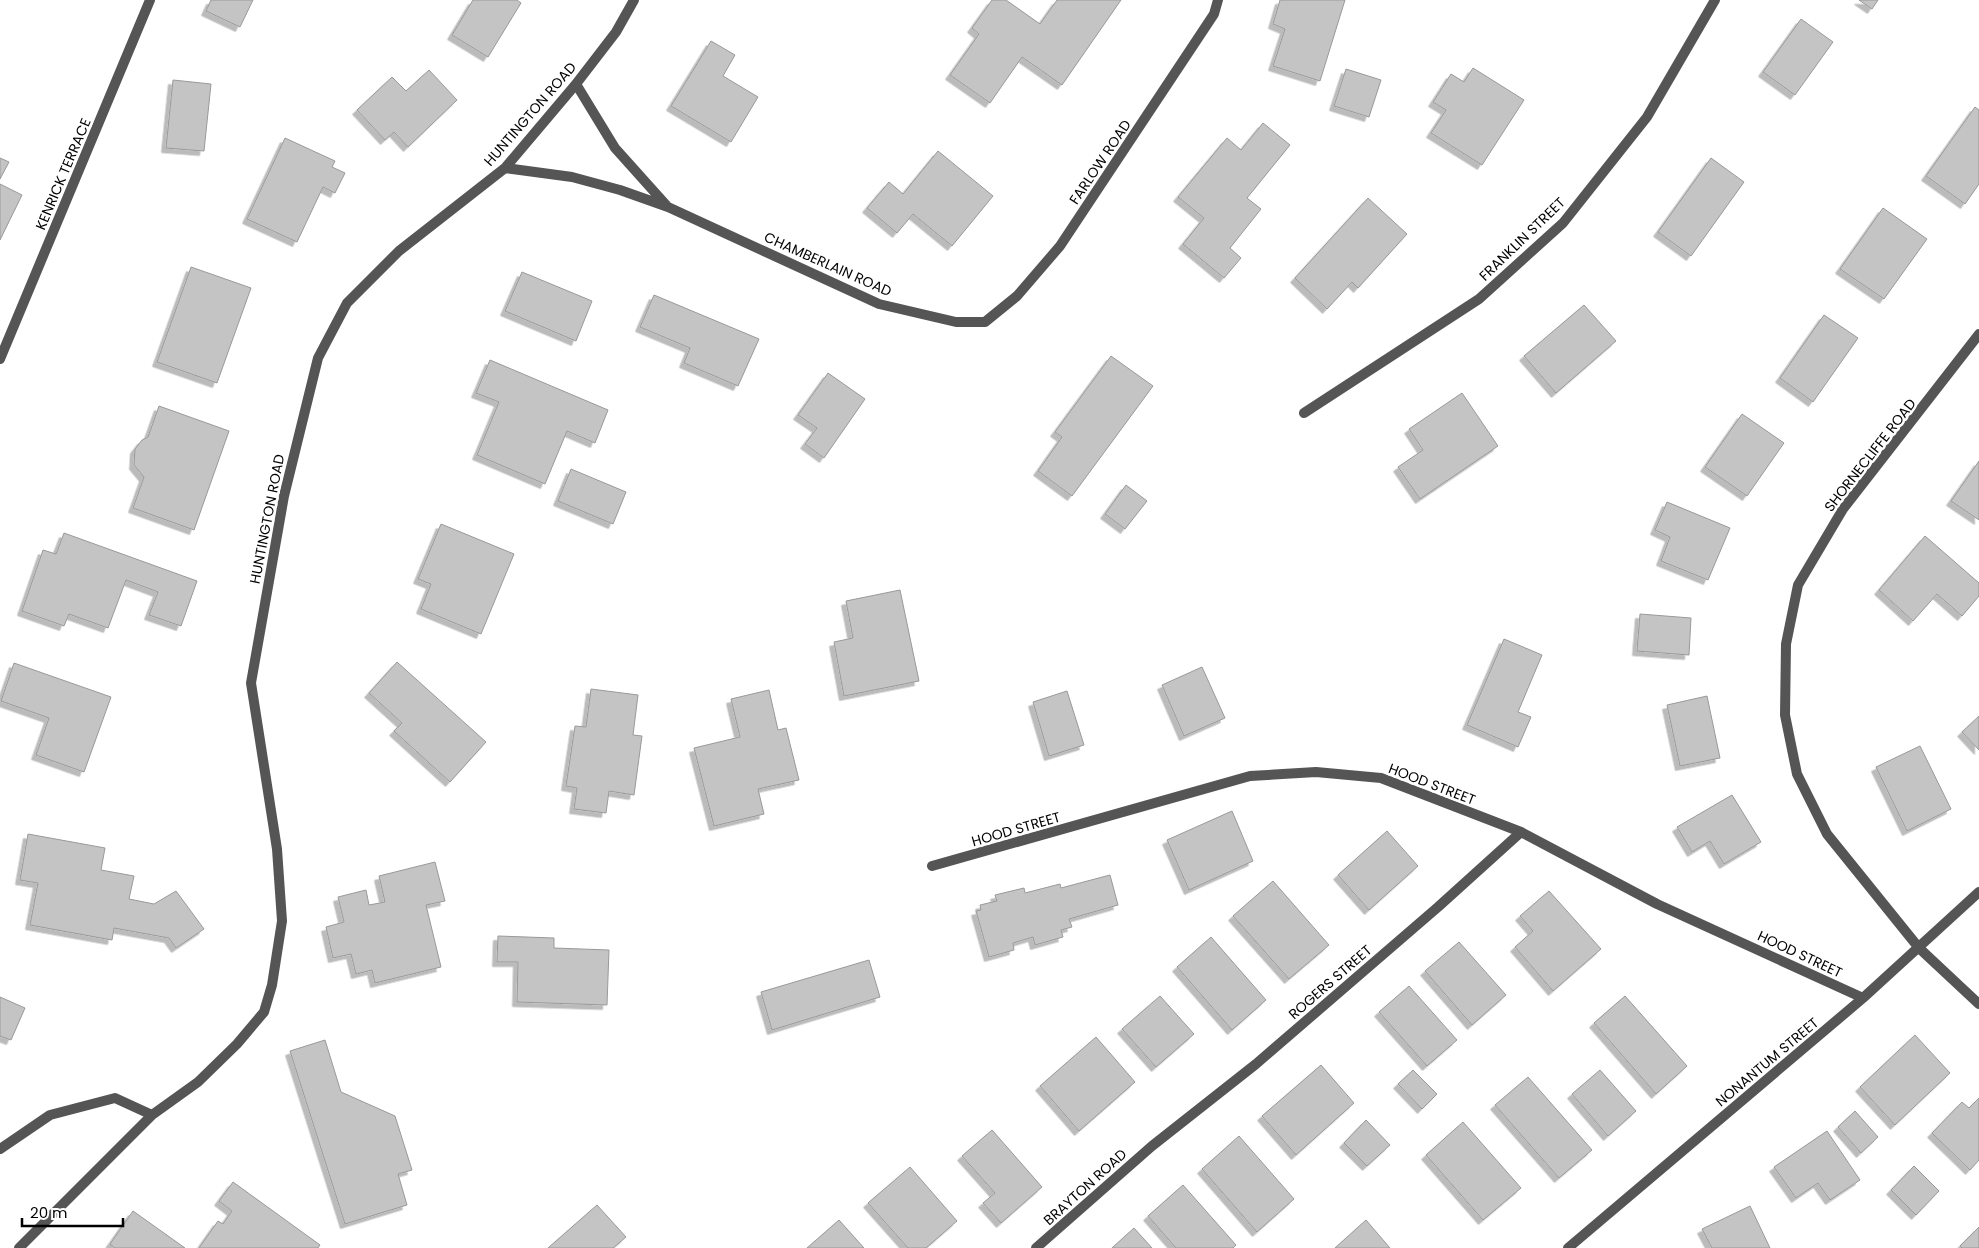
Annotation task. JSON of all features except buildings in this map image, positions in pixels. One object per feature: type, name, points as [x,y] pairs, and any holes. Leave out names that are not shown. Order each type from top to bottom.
[{"type":"street","name":"KENRICK TERRACE","points":[[0,359],[150,0]]},
{"type":"street","name":"HUNTINGTON ROAD","points":[[19,1248],[152,1116],[198,1082],[237,1044],[264,1012],[272,985],[282,920],[278,858],[251,682],[284,496],[318,358],[347,302],[399,251],[505,168],[576,84],[616,32],[634,0]]},
{"type":"street","name":"FARLOW ROAD","points":[[984,322],[1017,296],[1060,246],[1214,14],[1218,0]]},
{"type":"street","name":"FRANKLIN STREET","points":[[1304,413],[1479,299],[1563,223],[1647,117],[1715,0]]},
{"type":"street","name":"CHAMBERLAIN ROAD","points":[[576,84],[615,148],[668,207]]},
{"type":"street","name":"CHAMBERLAIN ROAD","points":[[505,168],[572,177],[620,190],[668,207],[879,304],[956,322],[984,322]]},
{"type":"street","name":"SHORNECLIFFE ROAD","points":[[1979,334],[1843,509],[1798,585],[1786,644],[1785,715],[1797,774],[1827,834],[1918,948],[1979,1004]]},
{"type":"street","name":"HOOD STREET","points":[[932,866],[1250,776],[1316,772],[1381,778],[1521,832],[1657,904],[1863,998]]},
{"type":"street","name":"ROGERS STREET","points":[[1152,1146],[1256,1064],[1438,907],[1521,832]]},
{"type":"street","name":"NONANTUM STREET","points":[[1568,1248],[1863,998],[1979,892]]},
{"type":"street","points":[[0,1149],[50,1115],[116,1098],[152,1116]]},
{"type":"street","name":"BRAYTON ROAD","points":[[1036,1248],[1152,1146]]}]
